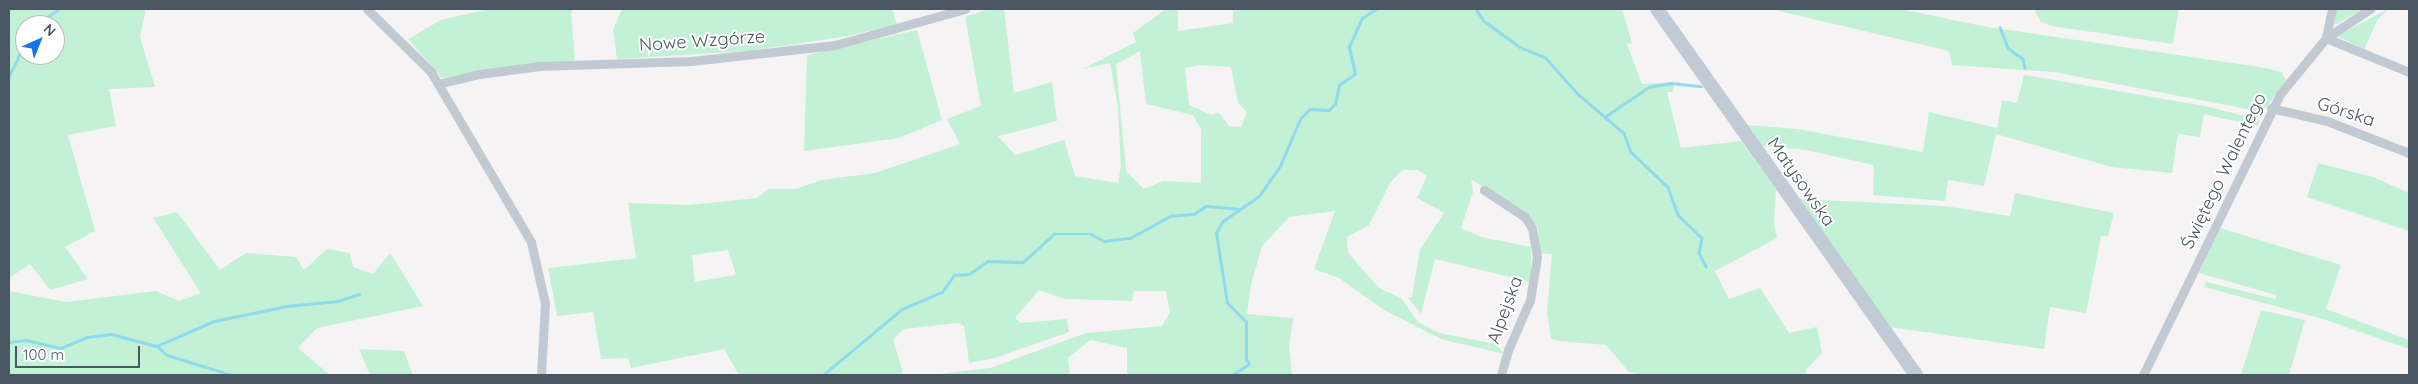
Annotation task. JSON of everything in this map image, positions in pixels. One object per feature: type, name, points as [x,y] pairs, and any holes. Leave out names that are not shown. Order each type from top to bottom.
[{"type":"street","points":[[367,9],[399,38],[438,84],[532,242],[545,303],[541,375]]},
{"type":"street","name":"Nowe Wzgórze","points":[[438,84],[479,74],[539,66],[691,61],[835,45],[965,9]]},
{"type":"street","name":"Matysowska","points":[[1657,9],[1916,375]]},
{"type":"street","points":[[2332,9],[2326,38],[2409,72]]},
{"type":"street","name":"Świętego Walentego","points":[[2143,375],[2271,108],[2326,38],[2370,9]]},
{"type":"street","name":"Górska","points":[[2271,108],[2327,121],[2409,153]]},
{"type":"street","name":"Alpejska","points":[[1484,190],[1525,217],[1532,228],[1537,257],[1530,300],[1508,350],[1502,375]]},
{"type":"green space","points":[[9,9],[146,9],[140,37],[155,87],[109,89],[116,126],[68,135],[95,231],[65,247],[88,279],[50,290],[30,264],[9,278]]},
{"type":"green space","points":[[574,9],[571,13],[575,60],[442,78],[408,39],[441,20],[484,10]]},
{"type":"green space","points":[[622,9],[892,9],[897,24],[848,36],[748,51],[617,59],[613,30]]},
{"type":"green space","points":[[988,9],[1004,9],[1014,93],[1052,82],[1057,121],[998,136],[1015,155],[1064,140],[1075,176],[1118,183],[1121,166],[1118,108],[1110,63],[1083,69],[1136,42],[1133,33],[1166,9],[1178,9],[1178,31],[1233,23],[1233,9],[1622,9],[1632,43],[1627,44],[1642,84],[1675,82],[1672,92],[1667,92],[1681,148],[1741,141],[1776,189],[1774,225],[1777,238],[1715,271],[1729,299],[1760,288],[1789,333],[1817,327],[1822,353],[1806,370],[1805,375],[1640,375],[1629,372],[1606,345],[1558,341],[1551,338],[1547,311],[1552,254],[1540,253],[1538,226],[1471,179],[1473,192],[1461,228],[1481,237],[1531,247],[1531,282],[1435,259],[1421,314],[1408,298],[1412,297],[1420,249],[1444,213],[1417,198],[1427,176],[1418,170],[1402,170],[1390,183],[1369,225],[1347,237],[1348,253],[1379,288],[1402,299],[1418,322],[1439,333],[1496,344],[1504,354],[1441,339],[1384,310],[1339,278],[1314,269],[1335,211],[1289,217],[1262,246],[1251,285],[1247,314],[1293,318],[1289,346],[1292,375],[1127,375],[1127,348],[1090,340],[1068,358],[1070,375],[930,375],[990,368],[1086,333],[1162,326],[1170,312],[1166,291],[1134,291],[1132,301],[1065,299],[1039,290],[1015,318],[1021,323],[1067,319],[1069,332],[995,358],[969,363],[964,326],[958,323],[904,329],[893,339],[903,373],[900,375],[739,375],[724,349],[631,368],[628,358],[601,359],[593,312],[557,316],[548,268],[636,258],[628,203],[689,205],[757,198],[768,189],[796,189],[821,180],[875,173],[960,144],[947,119],[981,106],[965,17]],"holes":[[[1140,51],[1146,104],[1193,115],[1201,129],[1201,183],[1163,181],[1144,189],[1126,171],[1116,64]],[[1200,65],[1231,67],[1238,103],[1247,112],[1241,127],[1229,126],[1219,113],[1211,115],[1189,105],[1185,68]],[[728,250],[736,275],[695,282],[692,255]]]},
{"type":"green space","points":[[1771,9],[1901,9],[1982,26],[2266,68],[2281,72],[2286,80],[2263,112],[2054,72],[1952,65],[1949,51]]},
{"type":"green space","points":[[2034,9],[2179,9],[2173,44],[2052,26],[2041,22]]},
{"type":"green space","points":[[2335,9],[2363,9],[2335,25]]},
{"type":"green space","points":[[2388,9],[2378,19],[2364,49],[2337,36]]},
{"type":"green space","points":[[917,30],[942,120],[899,138],[804,151],[807,55]]},
{"type":"green space","points":[[2024,75],[2205,106],[2260,120],[2257,126],[2204,114],[2200,137],[2178,134],[2172,173],[2112,167],[1996,134],[1984,186],[1948,180],[1945,201],[1873,195],[1874,165],[1806,150],[1761,146],[1748,125],[1797,129],[1923,152],[1929,112],[1997,128],[2002,100],[2017,103]]},
{"type":"green space","points":[[2318,163],[2373,177],[2407,192],[2409,186],[2409,231],[2307,197]]},
{"type":"green space","points":[[2015,193],[2114,213],[2108,236],[2101,236],[2086,313],[2050,307],[2044,349],[1889,327],[1799,199],[1944,206],[2010,216]]},
{"type":"green space","points":[[177,212],[220,270],[246,253],[296,257],[304,270],[327,249],[350,253],[353,267],[373,274],[390,253],[423,306],[317,328],[298,348],[330,375],[9,375],[9,291],[66,302],[156,291],[179,301],[201,293],[153,218]]},
{"type":"green space","points":[[2220,228],[2341,265],[2326,309],[2409,340],[2409,349],[2323,319],[2204,287],[2206,282],[2275,299],[2276,295],[2199,273]]},
{"type":"green space","points":[[2261,310],[2305,320],[2289,375],[2241,375]]},
{"type":"green space","points":[[359,349],[404,351],[413,375],[370,375]]},
{"type":"waterway","points":[[50,15],[59,9]]},
{"type":"waterway","points":[[1232,375],[1249,364],[1246,360],[1246,322],[1227,303],[1216,233],[1223,221],[1259,196],[1280,166],[1300,119],[1310,109],[1329,110],[1335,104],[1339,85],[1355,74],[1349,47],[1362,18],[1376,9]]},
{"type":"waterway","points":[[1476,9],[1484,21],[1520,47],[1545,57],[1579,95],[1624,133],[1631,152],[1668,187],[1678,215],[1702,238],[1699,253],[1706,266]]},
{"type":"waterway","points":[[2000,27],[2008,48],[2023,59],[2025,68]]},
{"type":"waterway","points":[[9,76],[15,64]]},
{"type":"waterway","points":[[1606,116],[1649,87],[1671,83],[1701,86]]},
{"type":"waterway","points":[[823,375],[902,309],[942,292],[954,275],[969,274],[988,261],[1023,262],[1054,234],[1091,234],[1104,241],[1130,238],[1170,216],[1194,214],[1206,206],[1238,209]]},
{"type":"waterway","points":[[9,342],[26,340],[61,348],[87,337],[111,334],[157,346],[214,321],[287,306],[338,301],[359,294]]},
{"type":"waterway","points":[[157,346],[167,355],[232,375]]}]
